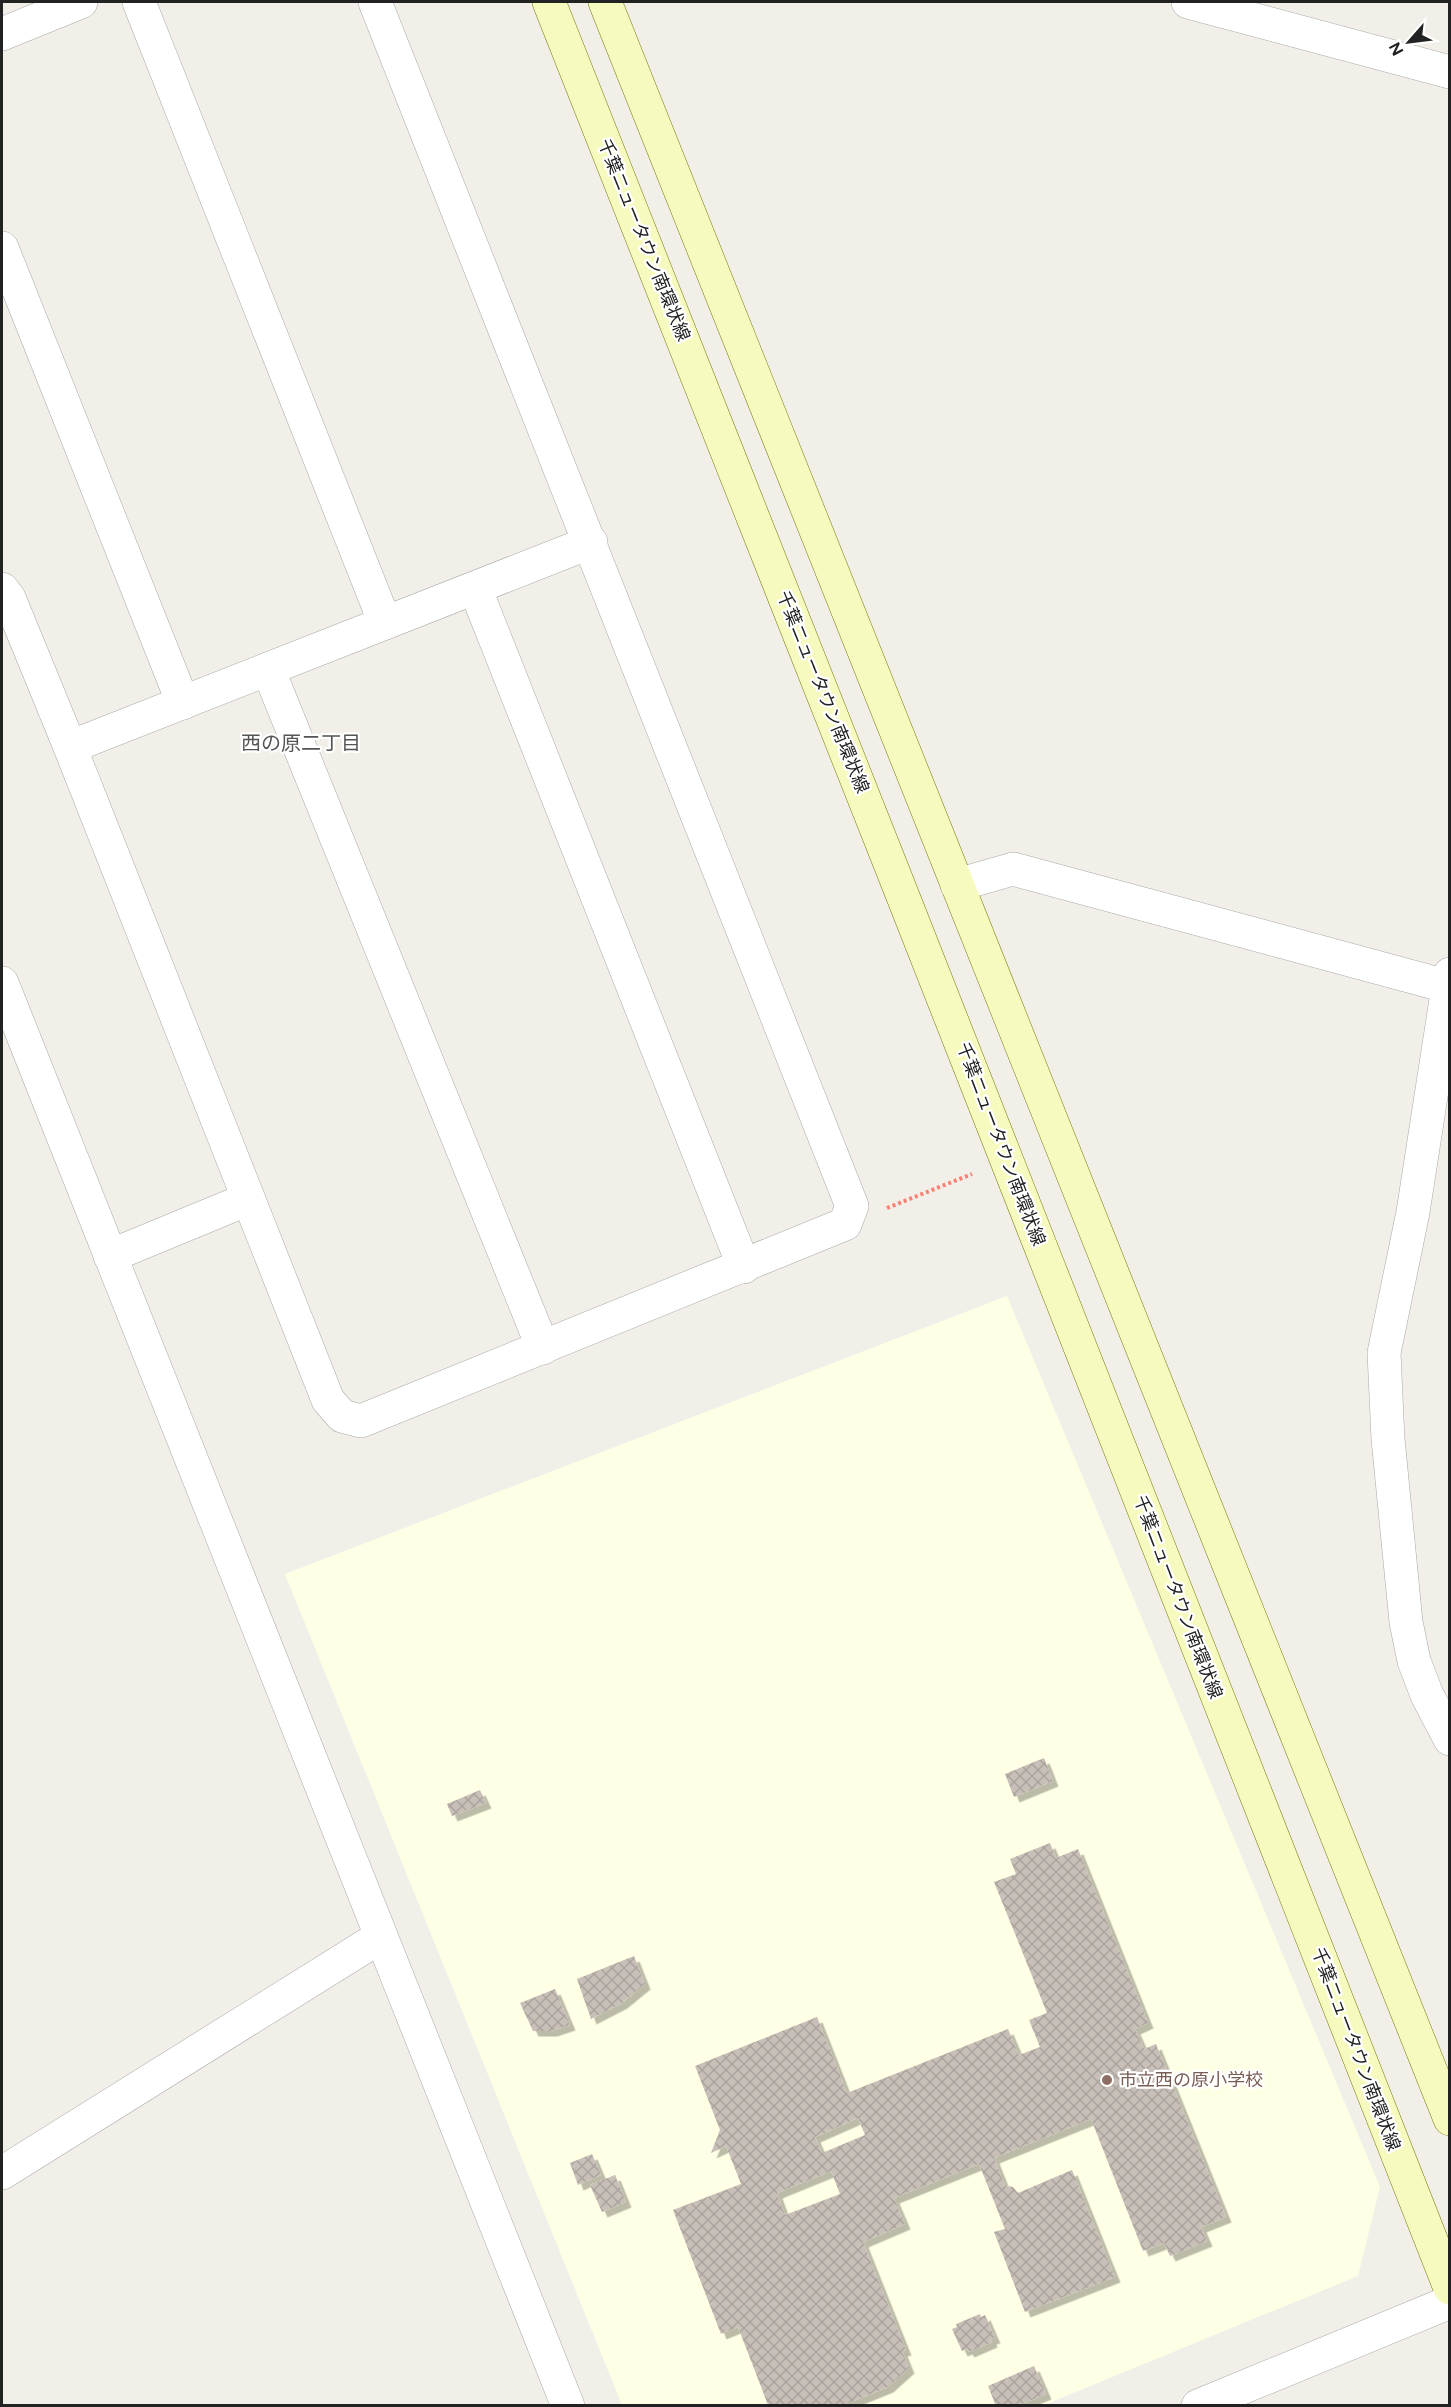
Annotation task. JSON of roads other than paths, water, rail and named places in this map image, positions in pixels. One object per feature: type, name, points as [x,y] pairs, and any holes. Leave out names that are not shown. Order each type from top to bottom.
[{"type":"main road","name":"千葉ニュータウン南環状線","points":[[549,2],[1007,1160],[1449,2288]]},
{"type":"main road","points":[[605,2],[1449,2119]]},
{"type":"street","points":[[2,34],[81,2]]},
{"type":"street","points":[[138,2],[385,623]]},
{"type":"street","points":[[2,589],[9,598],[70,747],[328,1400],[342,1416],[361,1421],[845,1224],[852,1206],[591,542],[375,2]]},
{"type":"street","points":[[1188,2],[1449,72]]},
{"type":"street","points":[[2,248],[183,703]]},
{"type":"street","points":[[70,747],[591,542]]},
{"type":"street","points":[[475,588],[744,1267]]},
{"type":"street","points":[[268,669],[543,1348]]},
{"type":"street","points":[[957,885],[1013,869],[1449,983],[1413,1212],[1384,1353],[1388,1438],[1406,1622],[1414,1661],[1426,1695],[1449,1739]]},
{"type":"street","points":[[2,983],[568,2406]]},
{"type":"street","points":[[110,1256],[248,1199]]},
{"type":"street","points":[[2,2173],[380,1937]]},
{"type":"street","points":[[1198,2406],[1449,2302]]},
{"type":"place","name":"市立西の原小学校","points":[[1107,2080]]},
{"type":"district","name":"西の原二丁目","points":[[301,743]]}]
